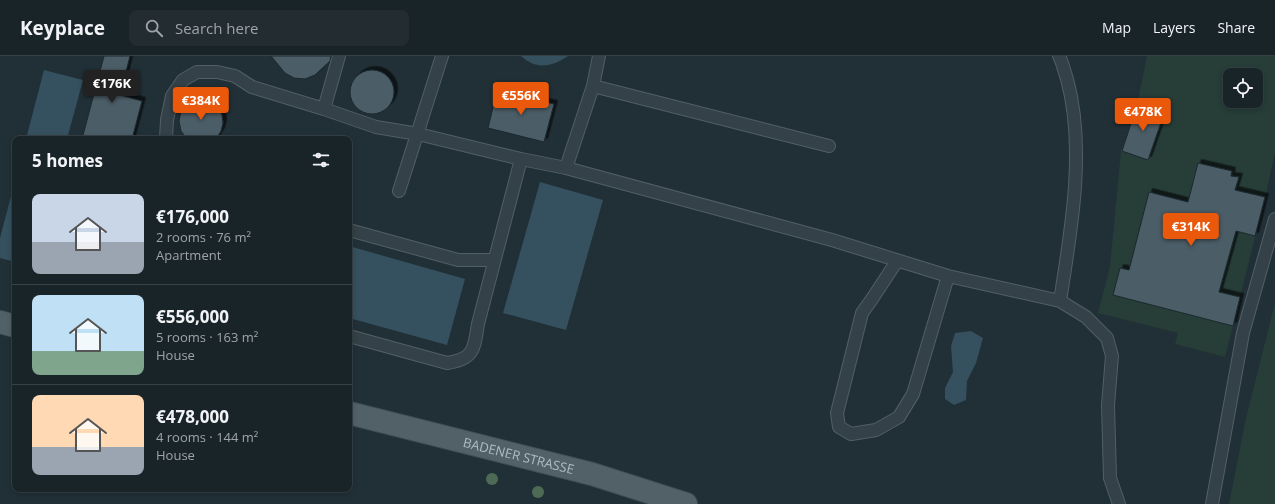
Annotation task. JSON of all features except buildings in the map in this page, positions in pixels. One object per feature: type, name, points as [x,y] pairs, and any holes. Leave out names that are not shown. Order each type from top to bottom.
[{"type":"main road","points":[[0,322],[12,325]]},
{"type":"main road","name":"BADENER STRASSE","points":[[352,413],[592,474],[686,504]]},
{"type":"lane","points":[[324,109],[338,56]]},
{"type":"lane","points":[[399,191],[442,56]]},
{"type":"lane","points":[[566,168],[593,86],[599,56]]},
{"type":"lane","points":[[1059,56],[1070,92],[1076,131],[1075,178],[1070,236],[1060,301]]},
{"type":"lane","points":[[166,136],[167,120],[172,96],[183,80],[197,72],[217,72],[235,76],[252,87],[376,127],[418,134],[521,159],[566,168],[832,240],[948,276],[1060,301],[1086,317],[1107,338],[1112,356],[1108,405],[1110,478],[1119,504]]},
{"type":"lane","points":[[593,86],[829,146]]},
{"type":"lane","points":[[352,337],[447,363],[458,362],[469,356],[474,346],[494,260],[521,159]]},
{"type":"lane","points":[[1212,504],[1243,333],[1275,219]]},
{"type":"lane","points":[[352,231],[458,260],[494,260]]},
{"type":"lane","points":[[897,261],[862,313],[837,412],[839,427],[851,434],[876,430],[899,417],[912,394],[948,276]]},
{"type":"green space","points":[[1147,56],[1275,56],[1275,152],[1225,357],[1175,344],[1178,333],[1098,313],[1110,266],[1121,151],[1137,105]]},
{"type":"green space","points":[[1275,303],[1275,504],[1229,504],[1246,418]]},
{"type":"water","points":[[521,56],[568,56],[550,65],[538,65]]},
{"type":"water","points":[[44,70],[83,80],[68,136],[27,136]]},
{"type":"water","points":[[540,182],[603,200],[566,330],[503,313]]},
{"type":"water","points":[[12,192],[12,261],[0,258],[0,238]]},
{"type":"water","points":[[352,247],[465,279],[447,345],[352,319]]},
{"type":"water","points":[[971,331],[983,338],[976,363],[967,381],[966,400],[954,405],[945,399],[945,388],[953,372],[951,346],[955,333]]}]
